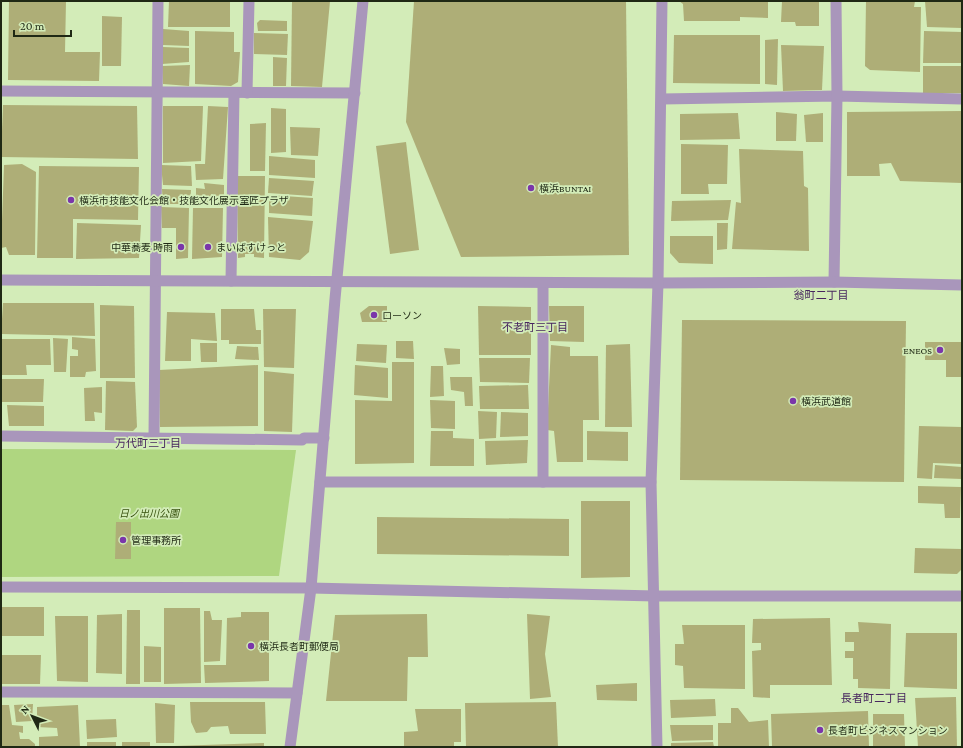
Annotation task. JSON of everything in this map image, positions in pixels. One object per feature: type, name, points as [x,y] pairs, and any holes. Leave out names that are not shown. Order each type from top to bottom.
[{"type":"street","points":[[154,437],[158,1]]},
{"type":"street","points":[[247,93],[249,1]]},
{"type":"street","points":[[290,747],[311,588],[363,1]]},
{"type":"street","points":[[657,747],[655,596],[651,482],[658,283],[662,99],[662,1]]},
{"type":"street","points":[[834,282],[837,96],[836,1]]},
{"type":"street","points":[[1,91],[355,93]]},
{"type":"street","points":[[231,281],[234,93]]},
{"type":"street","points":[[662,99],[837,96],[962,99]]},
{"type":"street","points":[[1,280],[543,283],[834,282],[962,285]]},
{"type":"street","points":[[543,283],[543,482]]},
{"type":"street","points":[[1,436],[302,440],[304,438],[324,438]]},
{"type":"street","points":[[320,482],[651,482]]},
{"type":"street","points":[[1,587],[311,588],[655,596],[962,596]]},
{"type":"street","points":[[1,692],[297,693]]},
{"type":"green space","name":"日ノ出川公園","points":[[1,449],[296,450],[279,576],[1,577]]},
{"type":"building","points":[[9,1],[66,1],[65,52],[100,52],[99,81],[8,80]]},
{"type":"building","points":[[169,1],[230,1],[230,27],[168,27]]},
{"type":"building","points":[[292,1],[330,1],[322,87],[291,86]]},
{"type":"building","name":"横浜BUNTAI","points":[[414,1],[626,1],[629,255],[461,257],[406,122]]},
{"type":"building","points":[[679,1],[768,1],[768,18],[740,17],[740,21],[684,21],[683,4]]},
{"type":"building","points":[[782,1],[819,1],[819,26],[796,26],[795,22],[781,22]]},
{"type":"building","points":[[866,1],[915,1],[914,7],[921,7],[920,72],[870,70],[865,66]]},
{"type":"building","points":[[925,1],[962,1],[962,28],[927,27]]},
{"type":"building","points":[[102,16],[122,17],[121,66],[102,66]]},
{"type":"building","points":[[260,20],[287,21],[287,31],[258,31],[257,23]]},
{"type":"building","points":[[163,29],[189,31],[189,46],[163,45]]},
{"type":"building","points":[[195,31],[234,32],[234,52],[240,52],[238,82],[231,86],[195,84]]},
{"type":"building","points":[[924,31],[962,32],[962,63],[923,63]]},
{"type":"building","points":[[254,33],[288,34],[287,55],[254,54]]},
{"type":"building","points":[[674,35],[760,35],[760,84],[673,83]]},
{"type":"building","points":[[778,39],[777,85],[765,84],[765,40]]},
{"type":"building","points":[[781,45],[824,46],[822,90],[783,91]]},
{"type":"building","points":[[163,47],[189,48],[189,62],[162,64]]},
{"type":"building","points":[[273,57],[287,58],[286,86],[273,86]]},
{"type":"building","points":[[190,65],[189,86],[163,84],[162,66]]},
{"type":"building","points":[[923,66],[962,66],[962,93],[923,93]]},
{"type":"building","points":[[3,105],[137,106],[138,159],[1,157]]},
{"type":"building","points":[[163,106],[203,106],[201,161],[163,163]]},
{"type":"building","points":[[208,106],[228,107],[223,179],[196,180],[195,164],[205,164]]},
{"type":"building","points":[[271,108],[286,109],[286,152],[271,153]]},
{"type":"building","points":[[962,111],[962,183],[900,181],[891,163],[879,164],[880,176],[847,176],[847,112]]},
{"type":"building","points":[[776,112],[797,114],[796,141],[776,141]]},
{"type":"building","points":[[738,113],[740,139],[680,140],[680,114]]},
{"type":"building","points":[[823,113],[823,142],[806,142],[804,115]]},
{"type":"building","points":[[266,123],[265,171],[250,171],[250,124]]},
{"type":"building","points":[[290,127],[320,128],[318,156],[291,155]]},
{"type":"building","points":[[406,142],[419,250],[390,254],[376,146]]},
{"type":"building","points":[[681,144],[728,145],[727,184],[708,184],[709,194],[681,194]]},
{"type":"building","points":[[739,149],[803,151],[804,186],[808,188],[809,251],[732,249],[736,202],[741,203]]},
{"type":"building","points":[[269,156],[315,160],[315,178],[269,175]]},
{"type":"building","points":[[22,164],[36,172],[35,255],[9,255],[6,247],[1,248],[4,165]]},
{"type":"building","points":[[161,165],[191,166],[192,186],[163,185]]},
{"type":"building","points":[[39,166],[139,167],[138,220],[73,219],[73,258],[37,258]]},
{"type":"building","points":[[237,176],[265,176],[264,258],[254,257],[254,254],[245,254],[245,257],[238,258]]},
{"type":"building","points":[[269,178],[314,181],[312,196],[268,193]]},
{"type":"building","points":[[204,183],[224,185],[224,203],[196,204],[196,188],[205,189]]},
{"type":"building","points":[[162,189],[191,190],[190,204],[163,204]]},
{"type":"building","points":[[269,195],[313,198],[312,216],[269,213]]},
{"type":"building","points":[[731,200],[728,220],[671,221],[672,201]]},
{"type":"building","points":[[161,207],[189,208],[188,258],[176,259],[176,228],[162,228]]},
{"type":"building","points":[[193,208],[223,208],[222,257],[192,259]]},
{"type":"building","points":[[268,217],[313,221],[309,252],[300,260],[269,257]]},
{"type":"building","points":[[77,223],[141,225],[139,258],[76,259]]},
{"type":"building","points":[[717,223],[728,223],[727,249],[717,250]]},
{"type":"building","points":[[670,236],[713,236],[713,264],[679,263],[670,253]]},
{"type":"building","points":[[3,303],[94,303],[95,336],[1,334]]},
{"type":"building","points":[[100,305],[134,306],[135,378],[100,378]]},
{"type":"building","points":[[369,306],[387,306],[387,322],[362,322],[360,313]]},
{"type":"building","points":[[478,306],[531,307],[531,355],[479,355]]},
{"type":"building","points":[[549,306],[584,306],[584,342],[550,341]]},
{"type":"building","points":[[221,309],[254,309],[256,330],[261,330],[261,344],[229,344],[229,340],[221,340]]},
{"type":"building","points":[[263,309],[296,309],[294,368],[264,367]]},
{"type":"building","points":[[167,312],[215,313],[217,341],[191,339],[191,361],[165,361]]},
{"type":"building","name":"横浜武道館","points":[[682,320],[906,321],[904,482],[680,480]]},
{"type":"building","points":[[72,337],[95,339],[96,371],[86,372],[85,377],[70,377],[70,356],[78,356],[78,350],[72,349]]},
{"type":"building","points":[[53,338],[68,339],[66,372],[54,372]]},
{"type":"building","points":[[1,339],[50,339],[51,365],[26,365],[27,375],[1,375]]},
{"type":"building","points":[[396,341],[413,341],[414,359],[396,358]]},
{"type":"building","points":[[925,342],[962,342],[961,377],[946,377],[946,360],[925,360]]},
{"type":"building","points":[[200,343],[217,343],[217,362],[201,362]]},
{"type":"building","points":[[357,344],[387,345],[386,363],[356,361]]},
{"type":"building","points":[[630,344],[632,427],[605,427],[606,345]]},
{"type":"building","points":[[551,345],[570,347],[570,356],[598,356],[599,420],[583,420],[583,462],[557,462],[554,431],[547,430]]},
{"type":"building","points":[[237,346],[258,347],[259,360],[235,359]]},
{"type":"building","points":[[444,348],[460,349],[460,364],[447,365]]},
{"type":"building","points":[[479,358],[530,358],[529,383],[480,382]]},
{"type":"building","points":[[392,362],[414,362],[414,463],[355,464],[355,400],[392,401]]},
{"type":"building","points":[[258,365],[258,426],[160,427],[159,370]]},
{"type":"building","points":[[355,365],[388,368],[388,398],[354,395]]},
{"type":"building","points":[[431,366],[443,366],[444,396],[430,397]]},
{"type":"building","points":[[264,371],[294,374],[292,432],[264,431]]},
{"type":"building","points":[[450,377],[472,377],[473,406],[465,406],[464,392],[451,390]]},
{"type":"building","points":[[1,379],[44,379],[43,402],[1,402]]},
{"type":"building","points":[[106,381],[135,382],[137,427],[133,431],[105,430]]},
{"type":"building","points":[[528,385],[529,409],[480,409],[479,386]]},
{"type":"building","points":[[102,387],[102,413],[94,412],[95,421],[85,421],[84,388]]},
{"type":"building","points":[[430,400],[455,401],[455,429],[431,428]]},
{"type":"building","points":[[7,405],[44,406],[44,426],[9,426]]},
{"type":"building","points":[[478,411],[497,412],[496,438],[479,439]]},
{"type":"building","points":[[501,412],[528,413],[528,436],[500,437]]},
{"type":"building","points":[[919,426],[962,427],[962,464],[933,463],[932,479],[917,478]]},
{"type":"building","points":[[431,431],[453,431],[453,438],[474,439],[474,466],[430,466]]},
{"type":"building","points":[[587,431],[628,432],[628,461],[587,460]]},
{"type":"building","points":[[528,440],[527,463],[486,465],[485,441]]},
{"type":"building","points":[[935,465],[962,467],[962,479],[934,478]]},
{"type":"building","points":[[918,486],[961,487],[960,518],[945,518],[944,504],[918,503]]},
{"type":"building","points":[[581,501],[630,501],[630,577],[581,578]]},
{"type":"building","points":[[377,517],[569,519],[569,556],[377,554]]},
{"type":"building","name":"管理事務所","points":[[116,522],[131,522],[131,559],[115,559]]},
{"type":"building","points":[[915,548],[962,549],[962,569],[957,574],[914,573]]},
{"type":"building","points":[[1,607],[44,607],[44,636],[1,636]]},
{"type":"building","points":[[164,608],[200,608],[201,683],[164,684]]},
{"type":"building","points":[[127,610],[140,610],[140,684],[126,684]]},
{"type":"building","points":[[204,611],[210,611],[212,620],[222,620],[220,661],[204,662]]},
{"type":"building","points":[[241,612],[269,612],[269,681],[205,683],[204,665],[226,665],[227,618],[241,617]]},
{"type":"building","points":[[122,614],[122,674],[96,673],[97,615]]},
{"type":"building","points":[[427,614],[428,657],[408,657],[407,701],[326,701],[335,615]]},
{"type":"building","points":[[527,614],[550,616],[545,654],[551,697],[530,699]]},
{"type":"building","points":[[55,616],[88,616],[88,682],[57,681]]},
{"type":"building","points":[[830,618],[832,685],[770,685],[770,698],[753,697],[752,651],[761,650],[761,643],[752,643],[753,619]]},
{"type":"building","points":[[858,622],[891,624],[890,689],[858,688],[858,679],[853,679],[853,658],[845,658],[845,651],[854,651],[854,642],[845,642],[845,632],[859,632]]},
{"type":"building","points":[[682,625],[745,625],[745,689],[684,688],[683,666],[675,665],[675,644],[684,644]]},
{"type":"building","points":[[906,633],[957,633],[957,689],[904,687]]},
{"type":"building","points":[[144,646],[161,647],[161,682],[144,682]]},
{"type":"building","points":[[1,655],[41,655],[40,684],[1,684]]},
{"type":"building","points":[[637,683],[637,701],[597,700],[596,685]]},
{"type":"building","points":[[956,697],[957,747],[918,747],[915,698]]},
{"type":"building","points":[[715,699],[716,716],[671,718],[670,700]]},
{"type":"building","points":[[190,702],[265,702],[266,734],[230,734],[228,726],[211,727],[207,732],[196,733],[191,722]]},
{"type":"building","points":[[556,702],[558,747],[466,747],[465,703]]},
{"type":"building","points":[[155,703],[175,705],[174,743],[156,743]]},
{"type":"building","points":[[33,704],[32,721],[16,722],[14,705]]},
{"type":"building","points":[[1,705],[9,705],[12,725],[23,726],[23,733],[19,732],[20,739],[29,739],[35,744],[35,747],[1,747]]},
{"type":"building","points":[[78,705],[80,747],[39,747],[39,737],[58,736],[57,728],[37,727],[37,707]]},
{"type":"building","points":[[731,708],[738,708],[749,722],[768,720],[769,747],[718,747],[718,723],[731,723]]},
{"type":"building","points":[[415,709],[461,709],[461,742],[454,742],[454,747],[404,747],[404,732],[418,731]]},
{"type":"building","name":"長者町ビジネスマンション","points":[[868,711],[869,747],[772,747],[771,714]]},
{"type":"building","points":[[873,714],[904,714],[905,747],[873,747]]},
{"type":"building","points":[[116,719],[117,737],[87,739],[86,720]]},
{"type":"building","points":[[670,725],[713,725],[713,740],[672,741]]},
{"type":"building","points":[[87,742],[116,742],[116,747],[87,747]]},
{"type":"building","points":[[122,742],[150,742],[150,747],[122,747]]},
{"type":"building","points":[[713,742],[714,747],[671,747],[671,743]]},
{"type":"building","points":[[264,743],[264,747],[174,747],[174,746]]},
{"type":"place","name":"横浜BUNTAI","points":[[531,188]]},
{"type":"place","name":"横浜市技能文化会館・技能文化展示室匠プラザ","points":[[71,200]]},
{"type":"place","name":"中華蕎麦 時雨","points":[[181,247]]},
{"type":"place","name":"まいばすけっと","points":[[208,247]]},
{"type":"place","name":"ローソン","points":[[374,315]]},
{"type":"place","name":"ENEOS","points":[[940,350]]},
{"type":"place","name":"横浜武道館","points":[[793,401]]},
{"type":"place","name":"管理事務所","points":[[123,540]]},
{"type":"place","name":"横浜長者町郵便局","points":[[251,646]]},
{"type":"place","name":"長者町ビジネスマンション","points":[[820,730]]},
{"type":"district","name":"翁町二丁目","points":[[821,295]]},
{"type":"district","name":"不老町三丁目","points":[[535,327]]},
{"type":"district","name":"万代町三丁目","points":[[148,443]]},
{"type":"district","name":"長者町二丁目","points":[[874,698]]}]
